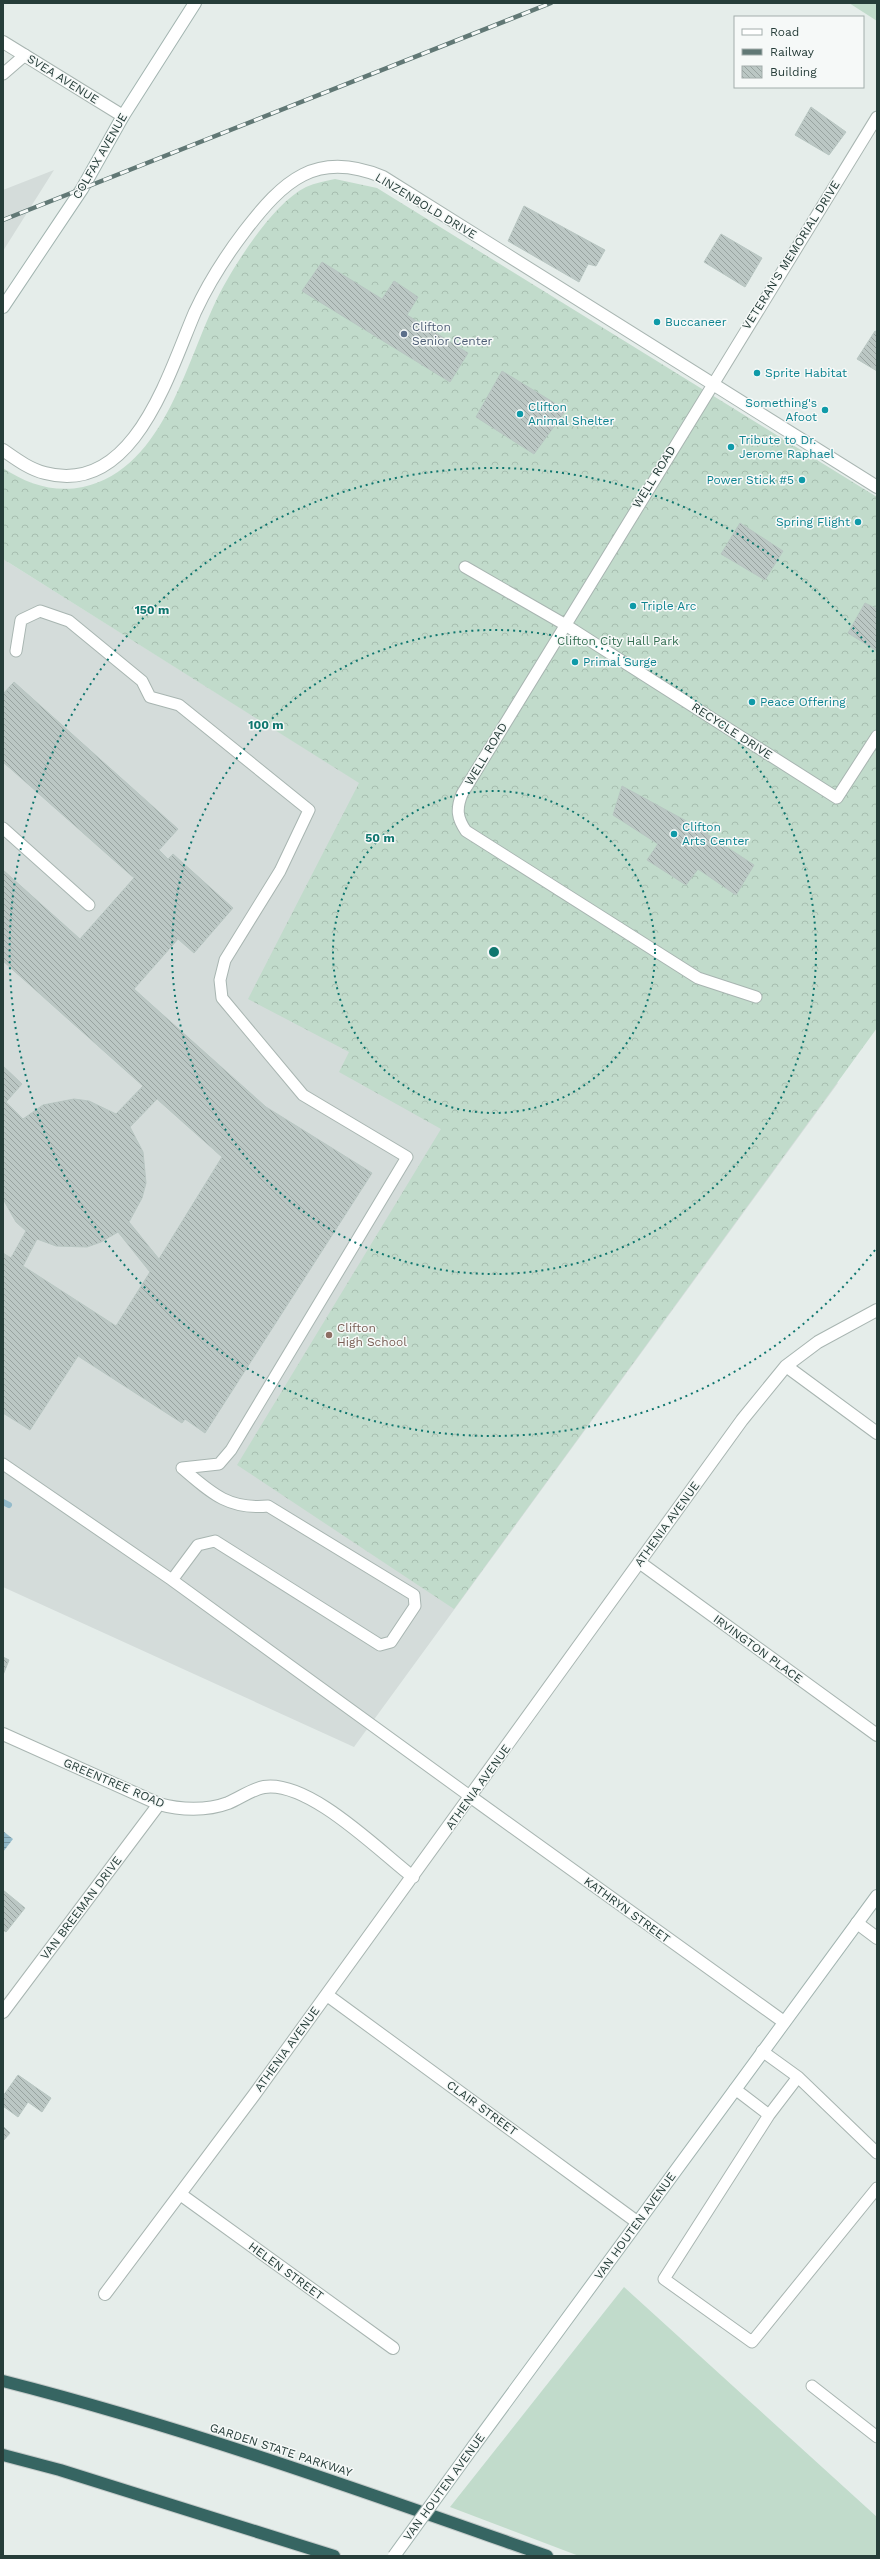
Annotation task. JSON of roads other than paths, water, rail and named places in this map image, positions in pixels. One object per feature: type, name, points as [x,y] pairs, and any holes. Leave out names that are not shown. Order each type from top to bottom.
[{"type":"highway","name":"GARDEN STATE PARKWAY","points":[[3,2381],[56,2394],[255,2455],[547,2556]]},
{"type":"highway","points":[[3,2455],[67,2472],[284,2538],[334,2556]]},
{"type":"street","name":"COLFAX AVENUE","points":[[3,308],[82,189],[123,116],[195,3]]},
{"type":"street","name":"SVEA AVENUE","points":[[3,42],[123,116]]},
{"type":"street","name":"LINZENBOLD DRIVE","points":[[3,450],[25,464],[44,473],[60,476],[83,473],[113,458],[130,444],[147,422],[161,394],[196,311],[235,243],[259,212],[289,182],[314,170],[347,166],[383,177],[708,389],[877,487]]},
{"type":"street","name":"ATHENIA AVENUE","points":[[105,2294],[327,1995],[742,1420],[786,1366],[818,1342],[877,1310]]},
{"type":"street","points":[[786,1366],[877,1433]]},
{"type":"street","name":"IRVINGTON PLACE","points":[[639,1562],[877,1735]]},
{"type":"street","name":"GREENTREE ROAD","points":[[3,1734],[159,1804],[176,1809],[212,1807],[227,1804],[263,1788],[279,1786],[304,1794],[323,1806],[413,1877]]},
{"type":"street","name":"KATHRYN STREET","points":[[470,1797],[784,2022]]},
{"type":"street","name":"VAN BREEMAN DRIVE","points":[[3,2012],[159,1804]]},
{"type":"street","name":"VAN HOUTEN AVENUE","points":[[394,2556],[762,2051],[877,1896]]},
{"type":"street","points":[[858,1923],[877,1938]]},
{"type":"street","name":"CLAIR STREET","points":[[327,1995],[637,2222]]},
{"type":"street","name":"HELEN STREET","points":[[180,2194],[393,2348]]},
{"type":"lane","points":[[3,74],[25,55]]},
{"type":"lane","name":"VETERAN'S MEMORIAL DRIVE","points":[[708,389],[877,117]]},
{"type":"lane","name":"WELL ROAD","points":[[708,389],[564,624],[462,794],[457,806],[459,821],[466,830],[698,978],[756,997]]},
{"type":"lane","points":[[465,567],[564,624]]},
{"type":"lane","points":[[16,651],[21,620],[40,611],[69,621],[142,681],[150,697],[179,705],[309,810],[280,871],[225,960],[220,980],[222,998],[303,1095],[407,1157],[231,1450],[219,1464],[182,1468],[213,1494],[228,1502],[258,1507],[268,1506],[414,1595],[415,1606],[391,1642],[380,1645],[215,1541],[198,1545],[172,1580]]},
{"type":"lane","name":"RECYCLE DRIVE","points":[[564,624],[837,798],[877,736]]},
{"type":"lane","points":[[3,828],[90,905]]},
{"type":"lane","points":[[3,1464],[172,1580],[470,1797]]},
{"type":"lane","points":[[762,2051],[798,2076],[877,2153]]},
{"type":"lane","points":[[798,2076],[769,2115],[664,2279],[752,2342],[877,2188]]},
{"type":"lane","points":[[735,2089],[769,2115]]},
{"type":"lane","points":[[812,2386],[877,2437]]},
{"type":"water","points":[[3,1831],[13,1839],[3,1852]]},
{"type":"waterway","points":[[3,1502],[9,1505]]},
{"type":"railway","points":[[3,220],[551,3]]},
{"type":"place","name":"Buccaneer","points":[[657,322]]},
{"type":"place","name":"Clifton Senior Center","points":[[404,334]]},
{"type":"place","name":"Sprite Habitat","points":[[757,373]]},
{"type":"place","name":"Something's Afoot","points":[[825,410]]},
{"type":"place","name":"Clifton Animal Shelter","points":[[520,414]]},
{"type":"place","name":"Tribute to Dr. Jerome Raphael","points":[[731,447]]},
{"type":"place","name":"Power Stick #5","points":[[802,480]]},
{"type":"place","name":"Spring Flight","points":[[858,522]]},
{"type":"place","name":"Triple Arc","points":[[633,606]]},
{"type":"place","name":"Primal Surge","points":[[575,662]]},
{"type":"place","name":"Peace Offering","points":[[752,702]]},
{"type":"place","name":"Clifton Arts Center","points":[[674,834]]},
{"type":"place","name":"Clifton High School","points":[[329,1335]]},
{"type":"park label","name":"Clifton City Hall Park","points":[[618,641]]}]
